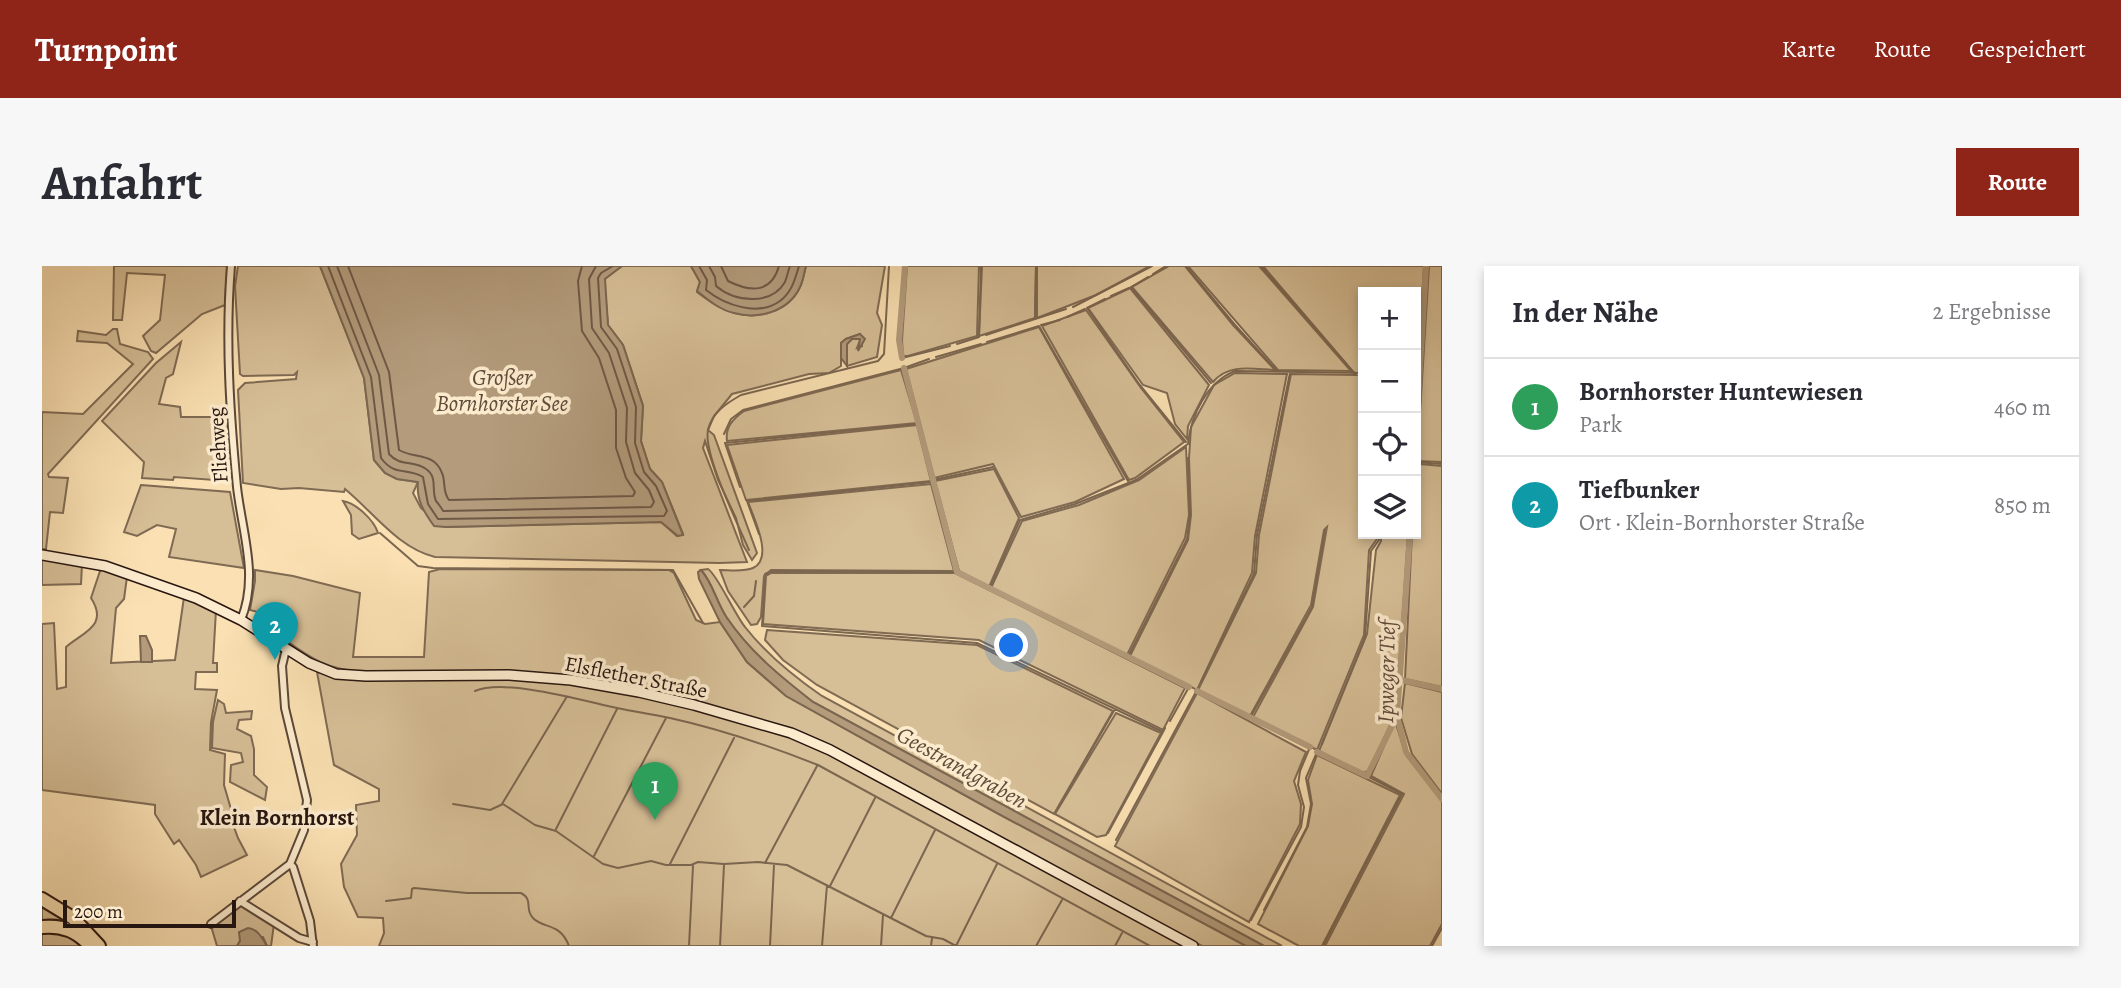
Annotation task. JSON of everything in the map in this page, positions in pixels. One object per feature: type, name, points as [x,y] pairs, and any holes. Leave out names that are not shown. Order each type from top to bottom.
[{"type":"highway","points":[[42,899],[73,918],[99,946]]},
{"type":"highway","points":[[42,927],[67,929],[90,946]]},
{"type":"main road","name":"Elsflether Straße","points":[[42,555],[69,558],[118,570],[196,598],[241,620],[320,669],[336,674],[509,675],[571,680],[678,701],[790,733],[830,750],[1193,946]]},
{"type":"street","name":"Fliehweg","points":[[231,266],[228,310],[237,487],[251,581],[241,620]]},
{"type":"street","points":[[211,924],[290,864],[304,830],[307,800],[285,708],[282,666],[286,649]]},
{"type":"street","points":[[290,864],[307,911],[313,944]]},
{"type":"street","points":[[240,901],[313,944]]},
{"type":"shaded area","points":[[114,266],[227,266],[225,305],[202,314],[156,353],[151,351],[143,336],[160,320],[165,275],[127,273],[122,320],[113,320]]},
{"type":"shaded area","points":[[238,266],[320,266],[364,378],[374,460],[385,473],[397,479],[418,482],[413,493],[421,508],[445,527],[661,522],[677,536],[683,534],[662,482],[650,469],[641,441],[643,406],[623,345],[608,325],[604,279],[622,266],[691,266],[700,282],[697,292],[725,310],[754,315],[772,312],[789,302],[800,287],[806,266],[885,266],[877,313],[882,325],[877,357],[847,366],[847,344],[852,339],[861,338],[860,334],[846,339],[841,343],[841,366],[829,373],[809,374],[732,394],[714,416],[708,430],[714,435],[757,553],[752,560],[743,545],[736,518],[718,480],[705,441],[703,448],[747,562],[719,563],[435,557],[398,538],[345,489],[344,492],[281,489],[243,483],[238,390],[245,383],[296,379],[297,372],[294,375],[240,374],[235,286]]},
{"type":"shaded area","points":[[907,266],[979,266],[977,336],[903,356]]},
{"type":"shaded area","points":[[982,266],[1036,266],[1035,318],[979,336]]},
{"type":"shaded area","points":[[1037,266],[1150,266],[1096,295],[1037,318]]},
{"type":"shaded area","points":[[1169,266],[1185,266],[1233,325],[1275,370],[1234,370],[1219,376],[1213,382],[1132,287]]},
{"type":"shaded area","points":[[1188,266],[1259,266],[1351,371],[1278,370]]},
{"type":"shaded area","points":[[1263,266],[1424,266],[1421,317],[1421,287],[1358,287],[1358,539],[1377,539],[1369,550],[1364,635],[1317,750],[1253,717],[1313,607],[1327,527],[1324,530],[1311,605],[1250,716],[1198,690],[1256,573],[1259,535],[1291,374],[1356,375]]},
{"type":"shaded area","points":[[1429,266],[1442,266],[1442,462],[1421,461],[1421,396]]},
{"type":"shaded area","points":[[1130,288],[1209,385],[1188,426],[1187,439],[1175,424],[1167,393],[1143,385],[1088,308]]},
{"type":"shaded area","points":[[1086,310],[1141,388],[1184,442],[1129,480],[1042,326]]},
{"type":"shaded area","points":[[1039,327],[1124,479],[1075,502],[1021,517],[993,464],[934,478],[906,369]]},
{"type":"shaded area","points":[[117,329],[120,344],[148,352],[153,359],[48,474],[49,477],[68,478],[63,513],[50,512],[46,549],[42,549],[42,412],[83,414],[133,364],[107,343],[77,341],[78,331],[106,335]]},
{"type":"shaded area","points":[[181,342],[173,374],[166,378],[159,404],[180,407],[181,417],[228,417],[228,481],[174,477],[173,480],[142,478],[144,462],[102,421],[156,363]]},
{"type":"shaded area","points":[[901,370],[917,423],[727,441],[731,424],[744,411]]},
{"type":"shaded area","points":[[1235,373],[1287,374],[1255,536],[1252,573],[1197,690],[1130,656],[1188,540],[1191,515],[1191,427],[1214,385]]},
{"type":"shaded area","points":[[917,425],[931,481],[746,500],[727,445]]},
{"type":"shaded area","points":[[1186,447],[1189,515],[1185,538],[1127,655],[991,588],[1022,521],[1079,505],[1139,480]]},
{"type":"shaded area","points":[[1421,464],[1442,466],[1442,687],[1405,679],[1412,539],[1421,539]]},
{"type":"shaded area","points":[[994,469],[1019,518],[989,587],[959,571],[935,481]]},
{"type":"shaded area","points":[[931,484],[954,571],[771,570],[764,576],[761,617],[757,624],[751,625],[728,591],[720,570],[753,568],[762,556],[761,538],[748,502]]},
{"type":"shaded area","points":[[141,485],[230,492],[244,568],[169,557],[176,529],[157,525],[137,536],[124,532]]},
{"type":"shaded area","points":[[343,501],[364,513],[378,533],[359,539],[352,534],[351,515]]},
{"type":"shaded area","points":[[1408,539],[1396,713],[1368,771],[1363,773],[1319,751],[1367,634],[1376,550],[1381,541]]},
{"type":"shaded area","points":[[42,558],[82,564],[81,584],[42,585]]},
{"type":"shaded area","points":[[101,568],[127,577],[124,599],[116,608],[111,663],[175,660],[184,597],[216,610],[213,663],[217,663],[217,672],[196,672],[195,689],[217,690],[211,722],[210,750],[225,754],[224,785],[233,816],[231,819],[247,855],[201,877],[179,840],[174,844],[155,814],[155,805],[42,790],[42,624],[54,623],[57,689],[66,687],[66,647],[95,622],[96,608],[91,598]]},
{"type":"shaded area","points":[[440,569],[669,570],[674,573],[696,620],[705,624],[720,622],[747,662],[786,696],[995,812],[1246,946],[1202,946],[832,746],[801,732],[669,694],[577,677],[522,672],[363,672],[336,668],[315,660],[274,632],[277,617],[250,610],[255,570],[293,576],[360,593],[353,657],[424,657],[429,572]]},
{"type":"shaded area","points":[[708,569],[753,637],[781,664],[822,696],[1282,946],[1264,946],[813,702],[767,663],[736,630],[701,570]]},
{"type":"shaded area","points":[[771,573],[955,573],[1185,688],[1163,730],[979,640],[763,624],[766,576]]},
{"type":"shaded area","points":[[767,630],[977,645],[1113,711],[1054,814],[817,685],[783,660],[765,640]]},
{"type":"shaded area","points":[[317,672],[337,677],[507,678],[561,682],[612,690],[696,709],[811,743],[1186,946],[379,946],[384,933],[383,918],[358,917],[344,887],[341,864],[357,835],[356,805],[379,801],[379,789],[334,765]]},
{"type":"shaded area","points":[[1405,683],[1442,692],[1442,794],[1412,754],[1401,718]]},
{"type":"shaded area","points":[[1197,693],[1306,752],[1294,781],[1301,804],[1300,824],[1249,922],[1115,846]]},
{"type":"shaded area","points":[[218,700],[224,704],[226,713],[252,711],[251,719],[239,720],[237,729],[251,736],[254,775],[267,787],[265,800],[230,782],[231,765],[243,762],[241,753],[212,748],[213,722]]},
{"type":"shaded area","points":[[1116,713],[1161,733],[1106,835],[1097,837],[1055,814]]},
{"type":"shaded area","points":[[1395,721],[1406,755],[1442,801],[1442,924],[1430,946],[1325,946],[1404,794],[1371,776]]},
{"type":"shaded area","points":[[1317,755],[1400,795],[1322,946],[1299,946],[1258,924],[1308,826],[1312,804],[1308,780]]},
{"type":"shaded area","points":[[42,902],[87,936],[42,924]]},
{"type":"shaded area","points":[[240,904],[274,924],[271,946],[267,946],[263,937],[240,941],[237,946],[217,946],[211,926]]},
{"type":"shaded area","points":[[42,932],[63,934],[81,946],[42,946]]},
{"type":"water","name":"Großer Bornhorster See","points":[[320,266],[622,266],[605,279],[608,325],[623,345],[643,406],[641,441],[650,469],[662,482],[683,535],[678,536],[661,522],[434,526],[420,500],[418,482],[397,479],[385,473],[374,460],[364,378]]},
{"type":"water","points":[[691,266],[806,266],[800,287],[789,302],[772,312],[744,315],[719,307],[697,291],[700,282]]},
{"type":"water","points":[[860,334],[865,339],[858,351],[860,339],[852,339],[847,344],[847,366],[841,358],[841,343]]},
{"type":"water","points":[[701,570],[724,612],[746,642],[813,702],[1264,946],[1246,946],[995,812],[786,696],[747,662],[720,622],[699,579],[698,572]]},
{"type":"water","points":[[140,636],[146,636],[152,650],[152,662],[141,662]]},
{"type":"water","points":[[248,928],[257,932],[267,946],[237,946],[240,941],[239,932]]},
{"type":"waterway","points":[[749,550],[722,489],[711,455],[708,441],[710,424],[721,409],[741,395],[878,361],[884,354],[889,266]]},
{"type":"waterway","points":[[902,358],[899,340],[905,266]]},
{"type":"waterway","points":[[957,344],[979,337],[981,266]]},
{"type":"waterway","points":[[1036,266],[1035,319],[1066,309]]},
{"type":"waterway","points":[[1073,307],[1152,266]]},
{"type":"waterway","points":[[1153,274],[1166,266]]},
{"type":"waterway","points":[[1186,266],[1277,371]]},
{"type":"waterway","points":[[1261,266],[1354,373]]},
{"type":"waterway","name":"Ipweger Tief","points":[[1417,413],[1426,266]]},
{"type":"waterway","points":[[1148,277],[1131,287],[1211,383]]},
{"type":"waterway","points":[[1111,296],[1129,288]]},
{"type":"waterway","points":[[1105,299],[1087,308],[1139,384],[1186,442]]},
{"type":"waterway","points":[[1067,317],[1085,309]]},
{"type":"waterway","points":[[986,335],[1035,319]]},
{"type":"waterway","points":[[1041,325],[1060,320]]},
{"type":"waterway","points":[[987,342],[1039,326],[1128,481]]},
{"type":"waterway","points":[[936,357],[981,344]]},
{"type":"waterway","points":[[902,358],[950,346]]},
{"type":"waterway","points":[[724,434],[731,419],[743,410],[929,359]]},
{"type":"waterway","points":[[904,368],[957,572],[1189,687]]},
{"type":"waterway","points":[[990,588],[1020,520],[1075,504],[1136,480],[1188,444],[1202,401],[1225,376],[1235,371],[1358,373]]},
{"type":"waterway","points":[[1201,682],[1254,574],[1257,535],[1290,373]]},
{"type":"waterway","points":[[740,487],[725,443],[918,424]]},
{"type":"waterway","points":[[1128,657],[1187,539],[1190,514],[1188,458]]},
{"type":"waterway","points":[[1421,462],[1442,464]]},
{"type":"waterway","points":[[933,480],[993,467]]},
{"type":"waterway","points":[[759,534],[747,501],[933,482]]},
{"type":"waterway","points":[[1250,718],[1312,607],[1325,530]]},
{"type":"waterway","points":[[380,533],[418,566],[433,568],[673,570],[703,623]]},
{"type":"waterway","points":[[1322,744],[1365,637],[1371,551],[1379,539]]},
{"type":"waterway","name":"Ipweger Tief","points":[[1410,539],[1397,716],[1406,752],[1442,799]]},
{"type":"waterway","points":[[765,574],[772,571],[957,572]]},
{"type":"waterway","points":[[765,580],[762,626],[977,643],[1163,732],[1165,728]]},
{"type":"waterway","points":[[744,607],[754,596],[756,581]]},
{"type":"waterway","points":[[1402,680],[1442,689]]},
{"type":"waterway","points":[[475,691],[505,687],[565,696],[707,727],[800,758],[818,765],[1150,946]]},
{"type":"waterway","points":[[1170,721],[1189,687]]},
{"type":"waterway","points":[[1116,840],[1197,690]]},
{"type":"waterway","points":[[1197,691],[1310,747]]},
{"type":"waterway","points":[[502,804],[566,698]]},
{"type":"waterway","points":[[556,829],[617,709]]},
{"type":"waterway","points":[[1058,808],[1115,709]]},
{"type":"waterway","points":[[1317,752],[1367,776],[1397,716]]},
{"type":"waterway","points":[[594,856],[666,718]]},
{"type":"waterway","points":[[1108,833],[1163,732]]},
{"type":"waterway","points":[[670,864],[734,738]]},
{"type":"waterway","points":[[1251,920],[1301,827],[1304,807],[1298,785],[1300,771],[1310,747]]},
{"type":"waterway","points":[[1264,910],[1307,827],[1311,804],[1306,778],[1317,752]]},
{"type":"waterway","points":[[765,863],[817,766]]},
{"type":"waterway","points":[[1323,946],[1402,794],[1367,776]]},
{"type":"waterway","points":[[830,886],[875,798]]},
{"type":"waterway","points":[[453,804],[490,810],[503,804],[535,825],[556,831],[603,864],[618,868],[651,861],[666,865],[691,865],[698,862],[787,865],[926,936],[943,939],[956,946]]},
{"type":"waterway","points":[[891,918],[935,830]]},
{"type":"waterway","points":[[956,946],[997,864]]},
{"type":"waterway","points":[[720,946],[724,865]]},
{"type":"waterway","points":[[770,946],[774,865]]},
{"type":"waterway","points":[[689,946],[693,866]]},
{"type":"waterway","points":[[822,946],[827,885]]},
{"type":"waterway","points":[[386,901],[411,898],[414,888],[467,893],[521,893],[527,899],[530,915],[556,929],[569,946]]},
{"type":"waterway","points":[[1036,946],[1062,900]]},
{"type":"waterway","points":[[881,946],[883,915]]},
{"type":"waterway","points":[[1432,946],[1442,928]]},
{"type":"waterway","points":[[1115,946],[1122,933]]},
{"type":"waterway","points":[[931,946],[932,938]]},
{"type":"place","name":"Tiefbunker","points":[[275,660]]},
{"type":"place","name":"Bornhorster Huntewiesen","points":[[655,820]]},
{"type":"district","name":"Klein Bornhorst","points":[[277,817]]},
{"type":"water label","name":"Geestrandgraben","points":[[962,767]]}]
